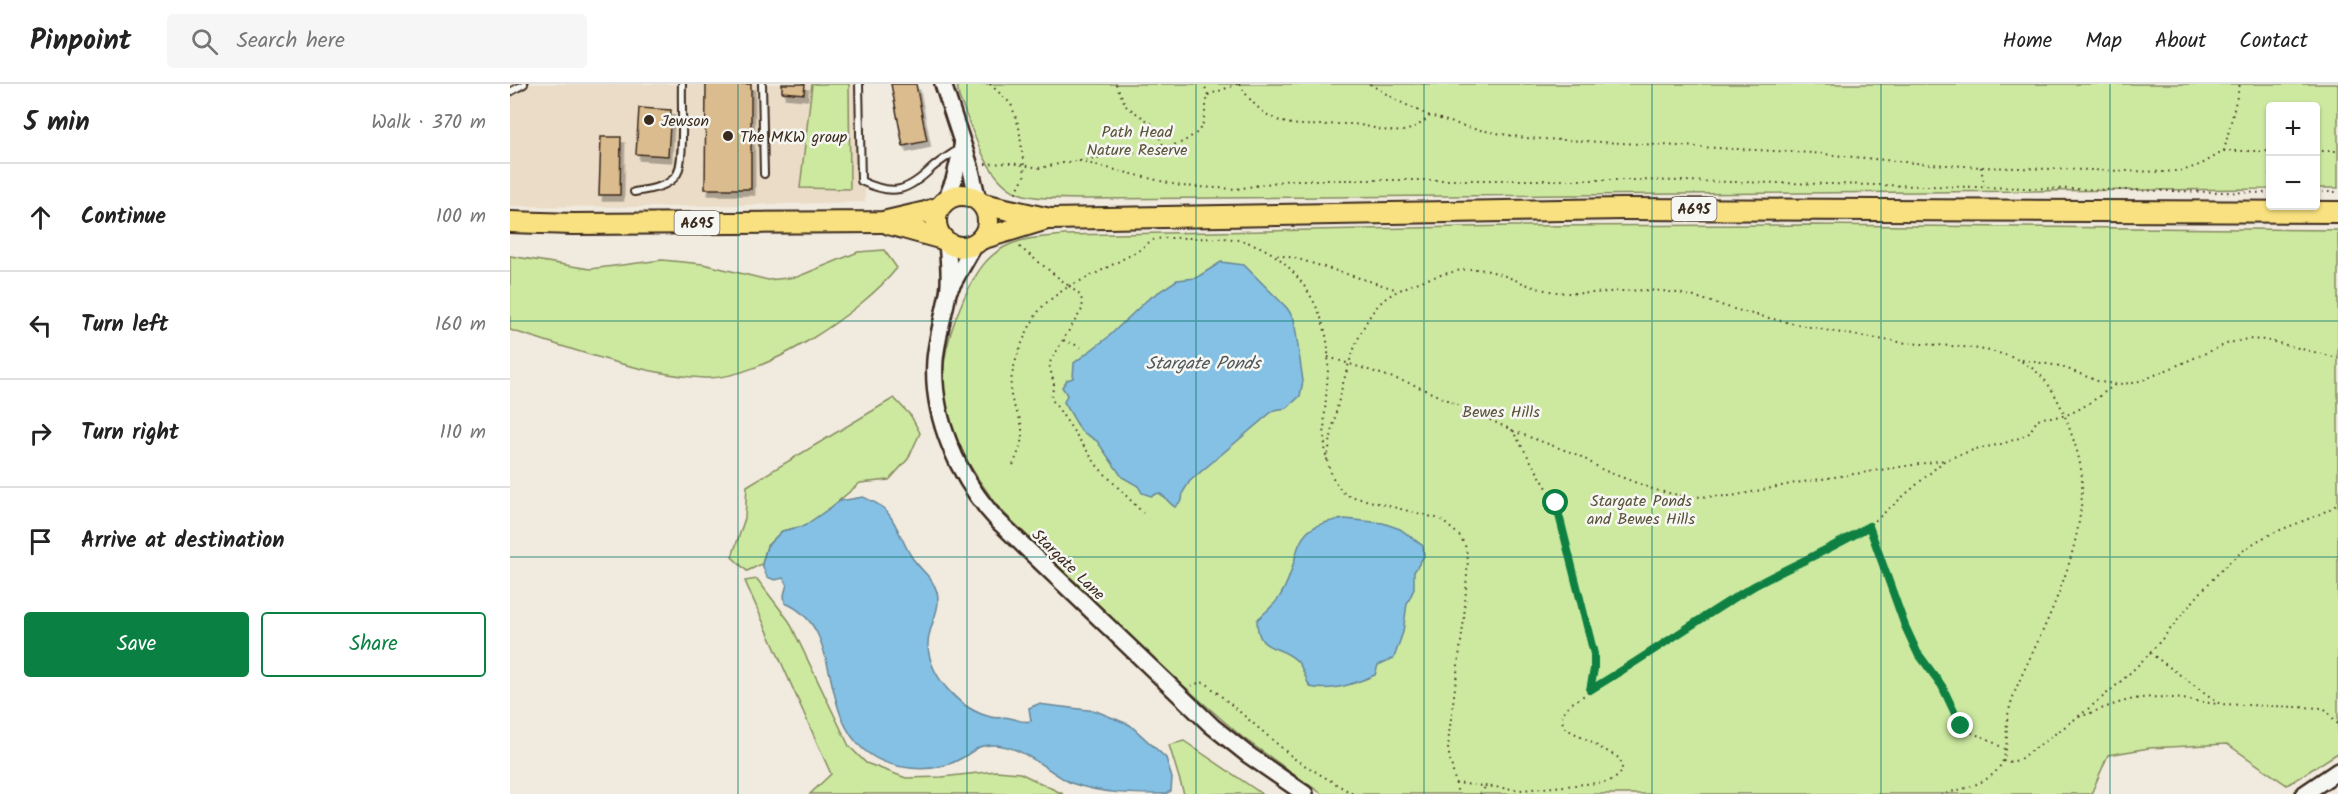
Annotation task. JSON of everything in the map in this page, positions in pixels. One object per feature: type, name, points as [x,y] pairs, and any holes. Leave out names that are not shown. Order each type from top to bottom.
[{"type":"main road","name":"A695","points":[[510,222],[573,224],[883,222],[926,212],[958,195],[966,195],[980,202],[1050,219],[1623,209],[2338,212]]},
{"type":"main road","points":[[978,241],[988,225],[986,211],[980,202]]},
{"type":"main road","points":[[943,203],[936,220],[945,241]]},
{"type":"main road","name":"A695","points":[[883,222],[961,247],[1050,219]]},
{"type":"street","points":[[942,84],[980,202]]},
{"type":"street","points":[[943,203],[954,180],[962,147]]},
{"type":"street","name":"Stargate Lane","points":[[945,241],[949,290],[938,339],[934,379],[943,424],[954,454],[972,489],[998,521],[1178,695],[1247,754],[1305,794]]},
{"type":"street","name":"Stargate Lane","points":[[949,290],[978,241]]},
{"type":"street","points":[[2304,794],[2338,771]]},
{"type":"lane","points":[[510,92],[524,84]]},
{"type":"lane","points":[[634,192],[663,185],[677,175],[681,161],[682,84]]},
{"type":"lane","points":[[762,84],[764,174]]},
{"type":"lane","points":[[859,84],[861,181],[877,189],[892,191],[906,188],[921,180],[933,167],[962,147]]},
{"type":"path","points":[[990,84],[1011,104],[1015,114],[1025,175],[1013,200]]},
{"type":"path","points":[[1116,84],[1126,106],[1155,126],[1164,148]]},
{"type":"path","points":[[982,165],[1000,163],[1040,168],[1164,148],[1183,142],[1198,132],[1203,123],[1208,95],[1204,84]]},
{"type":"path","points":[[1208,95],[1239,84],[1259,110],[1286,123],[1305,126],[1357,124],[1395,131],[1408,130],[1430,116]]},
{"type":"path","points":[[1370,84],[1396,100],[1430,116],[1474,129],[1525,138],[1813,153],[1981,167],[2164,172],[2185,170],[2202,164],[2224,151],[2266,151]]},
{"type":"path","points":[[2224,151],[2240,84]]},
{"type":"path","points":[[2320,151],[2338,151]]},
{"type":"path","points":[[1079,161],[1181,186],[1236,189],[1289,180],[1633,180],[2266,193]]},
{"type":"path","points":[[1981,167],[1985,186]]},
{"type":"path","points":[[2320,192],[2338,192]]},
{"type":"path","points":[[1012,465],[1022,447],[1022,427],[1011,397],[1013,372],[1036,315],[1045,304],[1069,286],[1092,277],[1143,248],[1154,239],[1232,238],[1263,247],[1276,255],[1300,279],[1324,326],[1328,357],[1324,428],[1327,460],[1337,487],[1346,495],[1440,519],[1451,526],[1465,545],[1468,560],[1464,619],[1449,734],[1449,750],[1458,794]]},
{"type":"path","points":[[1015,243],[1081,296],[1083,308],[1048,364],[1054,384],[1051,398],[1098,467],[1143,513]]},
{"type":"path","points":[[1276,255],[1295,258],[1398,290]]},
{"type":"path","points":[[1327,460],[1332,431],[1350,363],[1365,323],[1385,298],[1398,290],[1465,270],[1488,271],[1528,287],[1550,292],[1573,294],[1666,291],[1684,294],[1739,311],[1788,322],[1893,342],[2002,354],[2020,360],[2060,366],[2100,382],[2116,384],[2133,383],[2148,378],[2229,343],[2247,339],[2284,344],[2338,358]]},
{"type":"path","points":[[1063,340],[1081,347]]},
{"type":"path","points":[[1328,357],[1412,384],[1512,430],[1578,455],[1603,470],[1655,490],[1687,496],[1732,496],[1796,483],[1944,460],[2022,437],[2029,433],[2038,419],[2065,416],[2116,384]]},
{"type":"path","points":[[1941,794],[1961,790],[1987,779],[2003,761],[2010,709],[2021,677],[2044,630],[2076,533],[2082,477],[2079,457],[2065,416],[2047,383],[2037,372],[2020,360]]},
{"type":"path","points":[[1512,430],[1556,503],[1560,516],[1583,617],[1594,654],[1590,690]]},
{"type":"path","points":[[1455,783],[1522,790],[1607,782],[1617,778],[1623,768],[1618,758],[1566,728],[1562,722],[1564,710],[1590,690],[1638,661],[1698,619],[1756,585],[1869,526],[1944,460]]},
{"type":"path","points":[[2003,761],[2012,762],[2020,759],[2114,688],[2150,653],[2211,580],[2244,549],[2270,533],[2338,504]]},
{"type":"path","points":[[1869,526],[1905,626],[1917,652],[1942,686],[1961,726],[2006,750]]},
{"type":"path","points":[[2150,653],[2220,704]]},
{"type":"path","points":[[1178,695],[1195,683],[1207,684],[1296,760],[1353,794]]},
{"type":"path","points":[[2077,718],[2121,702],[2158,697],[2220,704],[2324,708],[2338,724]]},
{"type":"path","points":[[1480,794],[1486,786]]},
{"type":"shaded area","points":[[510,84],[861,84],[865,202],[648,207],[510,206]]},
{"type":"green space","points":[[812,84],[849,84],[850,189],[800,188]]},
{"type":"green space","name":"Path Head Nature Reserve","points":[[957,84],[2338,84],[2338,188],[2320,188],[2320,102],[2266,102],[2266,189],[1040,198],[1011,190],[1000,180],[983,155],[959,97]]},
{"type":"green space","name":"Stargate Ponds and Bewes Hills","points":[[1810,225],[2338,230],[2338,753],[2287,785],[2227,744],[2149,748],[2108,755],[2091,794],[1322,794],[1242,737],[1163,668],[1004,513],[969,463],[951,424],[946,404],[943,384],[945,355],[964,298],[977,273],[988,259],[1002,248],[1024,240],[1065,235],[1513,226]]},
{"type":"green space","points":[[884,250],[897,268],[860,304],[836,323],[781,356],[728,376],[704,378],[655,372],[606,360],[510,330],[510,256],[590,269],[662,260],[703,264],[768,280],[797,277],[858,252]]},
{"type":"green space","points":[[894,398],[911,416],[920,433],[908,459],[889,480],[860,483],[822,515],[804,526],[782,531],[767,546],[762,564],[747,571],[732,557],[745,518],[747,486]]},
{"type":"green space","points":[[757,579],[789,621],[849,746],[866,763],[906,778],[996,771],[1020,773],[1063,794],[810,794],[831,774],[745,581]]},
{"type":"green space","points":[[1184,741],[1262,794],[1184,794],[1169,745]]},
{"type":"water","name":"Stargate Ponds","points":[[1221,262],[1244,265],[1287,308],[1294,319],[1303,381],[1300,396],[1287,408],[1274,410],[1190,481],[1183,492],[1182,500],[1175,507],[1159,493],[1151,496],[1142,493],[1138,486],[1122,477],[1097,441],[1081,431],[1064,402],[1067,395],[1062,387],[1067,380],[1073,378],[1074,363],[1107,338],[1148,299],[1177,280],[1196,278]]},
{"type":"water","points":[[863,497],[879,505],[888,513],[913,559],[935,587],[938,606],[928,639],[930,658],[941,681],[958,700],[993,718],[1008,717],[1031,721],[1029,708],[1038,704],[1096,711],[1130,725],[1166,758],[1172,778],[1171,791],[1165,794],[1129,793],[1083,787],[1062,778],[1025,754],[995,745],[981,747],[951,763],[925,768],[899,766],[874,757],[864,750],[850,733],[840,714],[824,650],[816,630],[803,615],[785,603],[784,595],[787,584],[783,578],[775,580],[767,577],[762,564],[767,546],[782,531],[804,526],[840,501]]},
{"type":"water","points":[[1345,519],[1383,523],[1400,529],[1423,546],[1424,556],[1414,572],[1414,589],[1407,604],[1403,632],[1394,658],[1378,665],[1375,675],[1359,681],[1335,688],[1310,687],[1297,661],[1290,655],[1270,647],[1261,638],[1257,620],[1280,596],[1304,536],[1313,528],[1326,522]]},
{"type":"building","name":"The MKW group","points":[[706,84],[751,84],[751,189],[705,189]]},
{"type":"building","points":[[782,84],[805,84],[804,94],[782,92]]},
{"type":"building","points":[[891,84],[916,84],[927,141],[903,146]]},
{"type":"building","points":[[639,108],[671,110],[668,156],[636,154]]},
{"type":"building","points":[[601,137],[621,137],[620,195],[599,195]]},
{"type":"place","name":"Jewson","points":[[649,120]]},
{"type":"place","name":"The MKW group","points":[[728,136]]},
{"type":"route","points":[[1556,503],[1594,654],[1590,690],[1638,661],[1698,619],[1756,585],[1869,526],[1905,626],[1917,652],[1942,686],[1961,726]]},
{"type":"park label","name":"Bewes Hills","points":[[1501,411]]}]
